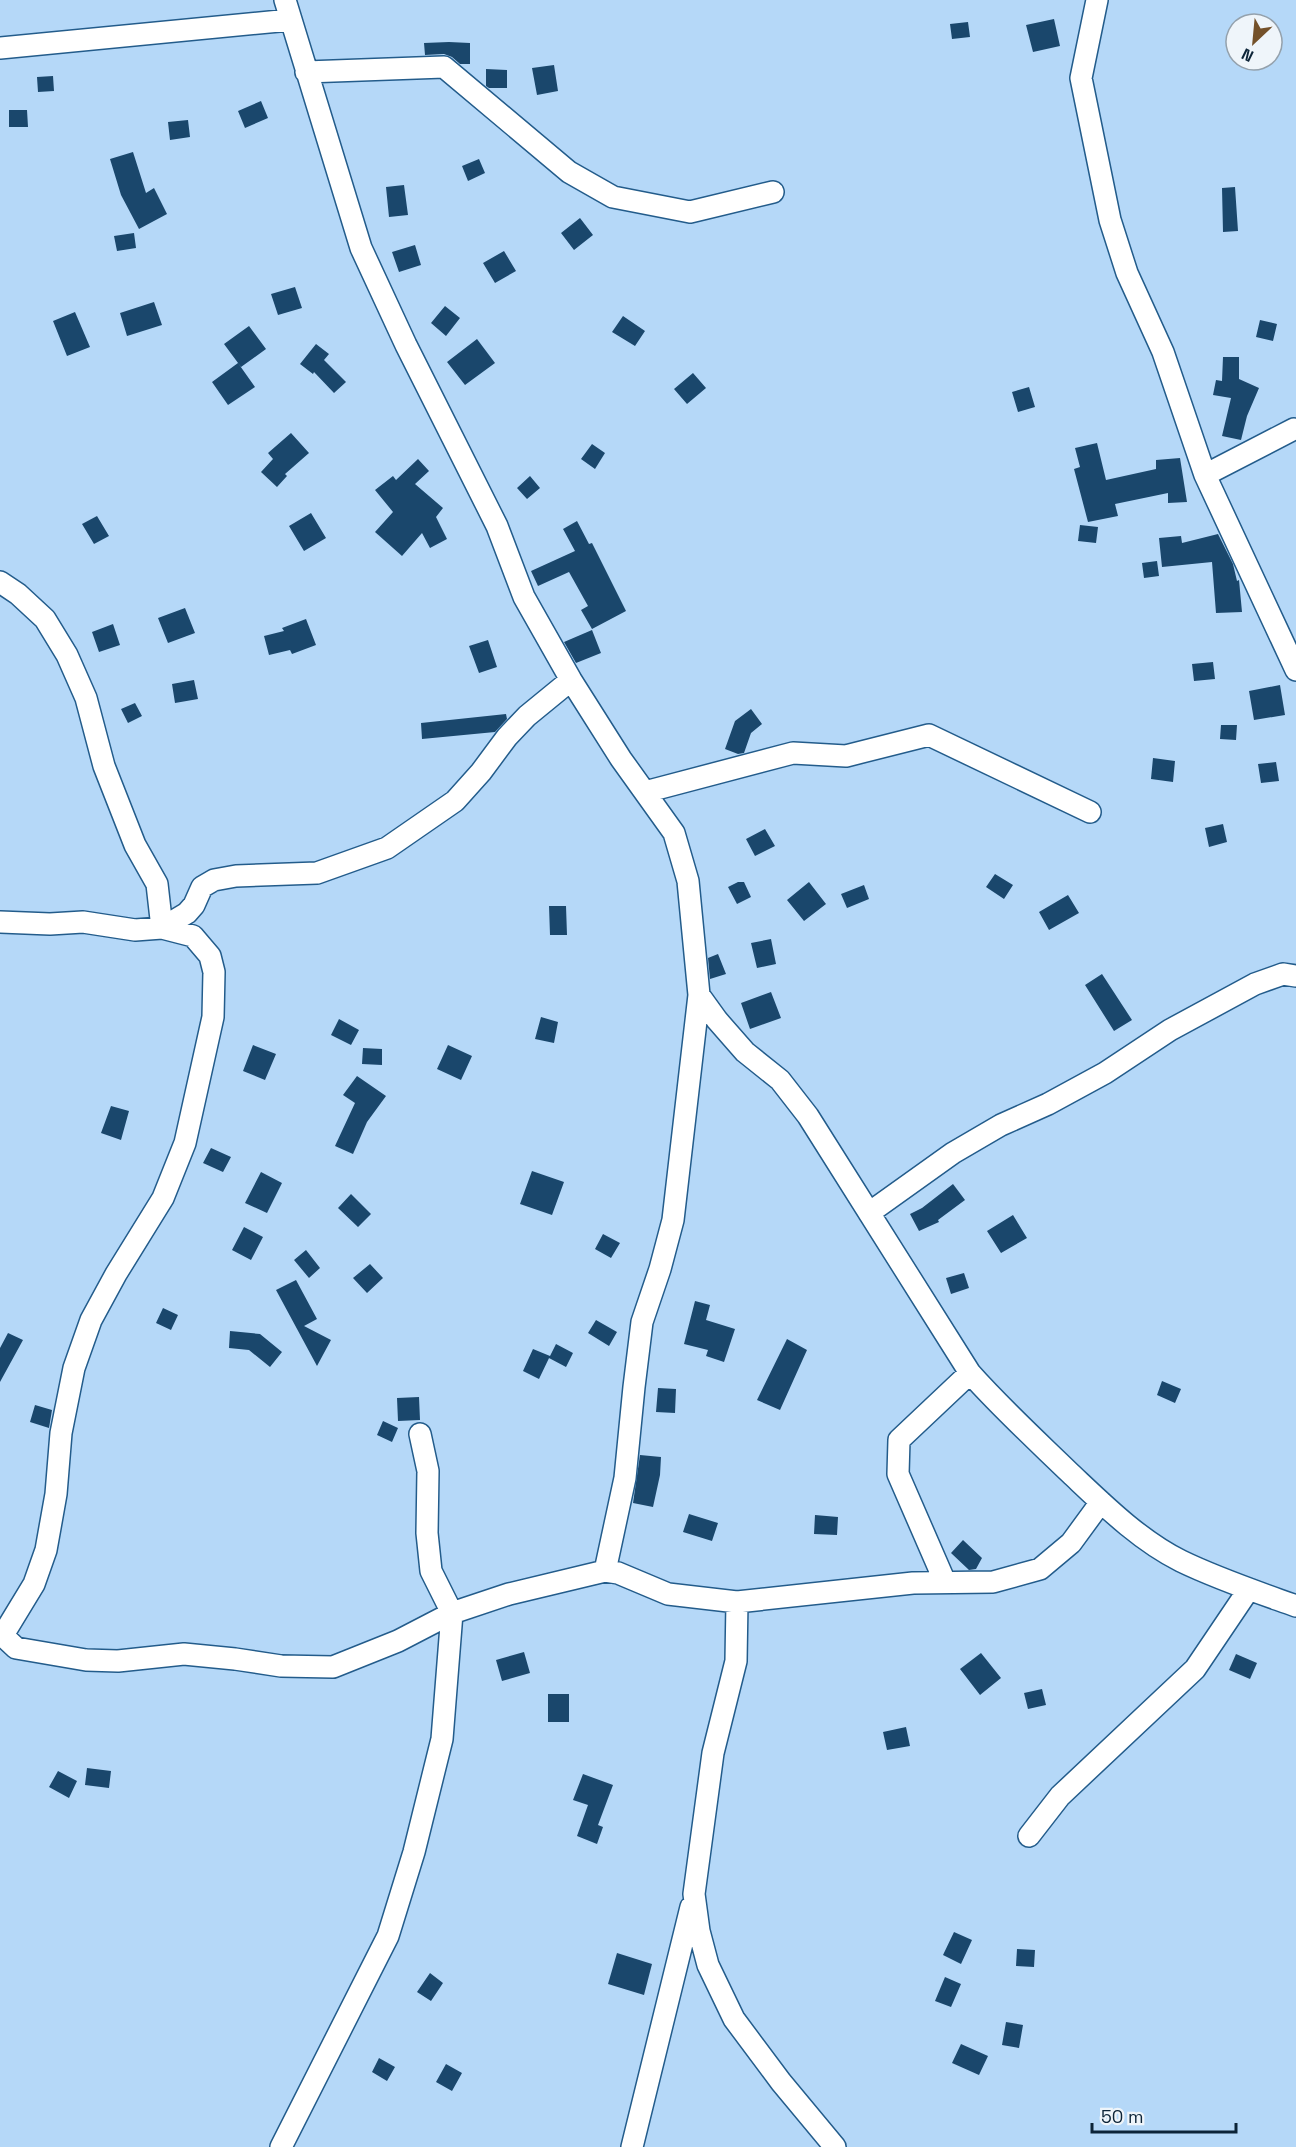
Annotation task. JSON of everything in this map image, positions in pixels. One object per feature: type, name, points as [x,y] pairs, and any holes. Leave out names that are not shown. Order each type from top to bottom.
[{"type":"street","points":[[1097,0],[1080,78],[1110,220],[1127,273],[1163,352],[1205,475],[1296,670]]},
{"type":"street","points":[[0,48],[287,10],[361,248],[406,345],[497,526],[524,597],[571,680],[621,759],[674,833],[685,872],[699,995],[673,1220],[660,1269],[642,1322],[625,1478],[605,1571]]},
{"type":"street","points":[[306,72],[444,67],[569,172],[613,197],[690,212],[773,192]]},
{"type":"street","points":[[1205,475],[1294,429]]},
{"type":"street","points":[[0,582],[18,594],[45,619],[67,656],[86,699],[104,766],[131,836],[157,884],[162,928]]},
{"type":"street","points":[[162,928],[187,913],[194,905],[202,887],[214,880],[236,876],[317,873],[387,848],[455,801],[527,716],[571,680]]},
{"type":"street","points":[[645,792],[794,753],[846,756],[929,735],[1090,812]]},
{"type":"street","points":[[0,922],[50,924],[83,922],[135,930],[162,928],[193,936],[210,956],[214,972],[213,1017],[185,1143],[163,1198],[116,1274],[91,1320],[74,1368],[62,1433],[56,1494],[46,1550],[34,1584],[2,1634],[16,1648],[86,1660],[118,1661],[184,1654],[281,1666],[333,1667],[398,1641],[452,1613],[509,1594],[605,1571],[618,1573],[668,1594],[736,1602],[913,1583],[993,1582],[1040,1569],[1071,1543],[1101,1502]]},
{"type":"street","points":[[869,1213],[953,1154],[1001,1125],[1048,1104],[1105,1073],[1170,1030],[1255,984],[1283,974],[1296,976]]},
{"type":"street","points":[[699,995],[745,1052],[780,1080],[808,1116],[970,1373],[994,1400],[1101,1502],[1143,1537],[1179,1560],[1296,1606]]},
{"type":"street","points":[[945,1582],[898,1474],[899,1440],[970,1373]]},
{"type":"street","points":[[281,2147],[388,1936],[414,1852],[442,1738],[452,1613],[431,1570],[427,1533],[428,1471],[420,1434]]},
{"type":"street","points":[[1029,1836],[1060,1796],[1195,1669],[1249,1589]]},
{"type":"street","points":[[632,2147],[694,1894],[713,1753],[736,1661],[736,1602]]},
{"type":"street","points":[[694,1894],[699,1931],[708,1965],[734,2019],[781,2082],[835,2147]]},
{"type":"building","points":[[1054,19],[1060,46],[1033,52],[1026,25]]},
{"type":"building","points":[[968,22],[970,37],[952,39],[950,24]]},
{"type":"building","points":[[424,43],[470,43],[470,64],[460,64],[444,54],[425,55]]},
{"type":"building","points":[[554,65],[558,91],[537,95],[532,68]]},
{"type":"building","points":[[486,69],[507,70],[507,88],[486,86]]},
{"type":"building","points":[[53,76],[54,91],[38,92],[37,77]]},
{"type":"building","points":[[261,101],[268,118],[245,128],[238,111]]},
{"type":"building","points":[[9,110],[27,110],[28,127],[9,127]]},
{"type":"building","points":[[188,120],[190,137],[170,140],[168,122]]},
{"type":"building","points":[[133,152],[146,193],[154,188],[167,214],[139,229],[121,195],[110,159]]},
{"type":"building","points":[[479,159],[485,173],[468,181],[462,166]]},
{"type":"building","points":[[404,185],[408,215],[389,217],[386,187]]},
{"type":"building","points":[[1235,187],[1238,231],[1223,232],[1222,188]]},
{"type":"building","points":[[580,218],[593,235],[574,250],[561,233]]},
{"type":"building","points":[[134,233],[136,248],[117,251],[114,236]]},
{"type":"building","points":[[415,245],[421,265],[399,272],[392,252]]},
{"type":"building","points":[[504,251],[516,271],[495,283],[483,263]]},
{"type":"building","points":[[295,287],[302,308],[278,315],[271,294]]},
{"type":"building","points":[[154,302],[162,325],[127,336],[120,313]]},
{"type":"building","points":[[445,306],[460,318],[446,336],[431,323]]},
{"type":"building","points":[[75,312],[90,347],[67,356],[53,321]]},
{"type":"building","points":[[623,316],[645,331],[635,346],[612,332]]},
{"type":"building","points":[[1260,320],[1277,324],[1273,341],[1256,337]]},
{"type":"building","points":[[249,326],[266,349],[241,367],[224,344]]},
{"type":"building","points":[[477,339],[495,363],[465,385],[447,362]]},
{"type":"building","points":[[316,344],[329,354],[324,360],[346,382],[334,393],[314,372],[313,374],[300,364]]},
{"type":"building","points":[[1223,357],[1239,357],[1239,379],[1259,388],[1247,416],[1241,440],[1222,436],[1231,398],[1213,395],[1216,380],[1222,381]]},
{"type":"building","points":[[238,363],[255,387],[228,405],[212,382]]},
{"type":"building","points":[[693,373],[706,388],[687,404],[674,389]]},
{"type":"building","points":[[1029,387],[1035,407],[1018,412],[1012,392]]},
{"type":"building","points":[[291,433],[309,453],[285,474],[287,476],[277,487],[261,472],[273,459],[268,453]]},
{"type":"building","points":[[1097,443],[1106,480],[1156,469],[1156,460],[1180,458],[1187,502],[1168,503],[1168,493],[1115,504],[1118,516],[1088,522],[1074,469],[1080,467],[1075,448]]},
{"type":"building","points":[[592,444],[605,453],[595,469],[581,459]]},
{"type":"building","points":[[418,459],[429,471],[415,484],[443,508],[436,517],[447,539],[430,548],[422,533],[402,556],[375,532],[393,512],[375,490],[393,476],[396,480]]},
{"type":"building","points":[[530,476],[540,488],[527,499],[517,488]]},
{"type":"building","points":[[311,513],[326,538],[304,551],[289,526]]},
{"type":"building","points":[[97,516],[109,536],[94,544],[82,524]]},
{"type":"building","points":[[577,521],[589,544],[592,543],[626,611],[592,629],[581,610],[588,606],[569,572],[538,586],[531,571],[575,551],[563,529]]},
{"type":"building","points":[[1080,525],[1098,527],[1096,543],[1078,541]]},
{"type":"building","points":[[1218,534],[1233,564],[1237,581],[1239,580],[1242,612],[1216,613],[1212,562],[1162,567],[1159,538],[1181,536],[1182,543]]},
{"type":"building","points":[[1157,561],[1159,576],[1144,578],[1142,563]]},
{"type":"building","points":[[185,608],[195,633],[168,643],[158,618]]},
{"type":"building","points":[[306,619],[316,645],[292,654],[290,650],[269,655],[264,636],[284,631],[282,628]]},
{"type":"building","points":[[113,624],[120,645],[99,652],[92,632]]},
{"type":"building","points":[[592,630],[601,653],[576,663],[564,642]]},
{"type":"building","points":[[488,640],[497,667],[479,673],[469,646]]},
{"type":"building","points":[[1213,662],[1215,679],[1194,681],[1192,664]]},
{"type":"building","points":[[194,680],[198,699],[175,703],[172,684]]},
{"type":"building","points":[[1280,685],[1285,715],[1254,720],[1249,691]]},
{"type":"building","points":[[135,703],[142,716],[128,723],[121,709]]},
{"type":"building","points":[[751,709],[762,724],[751,733],[744,753],[738,754],[725,749],[735,721]]},
{"type":"building","points":[[506,714],[507,719],[495,732],[422,739],[421,723]]},
{"type":"building","points":[[1221,725],[1237,725],[1236,740],[1220,739]]},
{"type":"building","points":[[1153,758],[1175,761],[1173,782],[1151,779]]},
{"type":"building","points":[[1276,762],[1279,781],[1261,783],[1258,764]]},
{"type":"building","points":[[1223,824],[1227,842],[1209,847],[1205,828]]},
{"type":"building","points":[[765,829],[775,846],[755,856],[746,839]]},
{"type":"building","points":[[995,874],[1013,885],[1004,899],[986,887]]},
{"type":"building","points":[[744,882],[751,897],[737,904],[728,887]]},
{"type":"building","points":[[809,882],[826,904],[804,921],[787,900]]},
{"type":"building","points":[[864,885],[869,899],[847,908],[841,894]]},
{"type":"building","points":[[1068,895],[1079,913],[1049,930],[1039,912]]},
{"type":"building","points":[[549,906],[566,906],[567,935],[550,935]]},
{"type":"building","points":[[771,939],[776,964],[757,968],[751,943]]},
{"type":"building","points":[[718,954],[726,974],[710,979],[708,958]]},
{"type":"building","points":[[1102,974],[1132,1020],[1114,1031],[1085,985]]},
{"type":"building","points":[[771,992],[781,1018],[750,1029],[741,1003]]},
{"type":"building","points":[[541,1017],[558,1022],[554,1043],[535,1039]]},
{"type":"building","points":[[339,1019],[359,1030],[351,1045],[331,1035]]},
{"type":"building","points":[[253,1045],[276,1054],[265,1080],[243,1071]]},
{"type":"building","points":[[448,1045],[472,1056],[461,1080],[437,1069]]},
{"type":"building","points":[[363,1048],[382,1049],[382,1065],[362,1064]]},
{"type":"building","points":[[357,1076],[386,1096],[367,1122],[353,1154],[335,1146],[355,1103],[343,1095]]},
{"type":"building","points":[[111,1106],[129,1111],[121,1140],[101,1133]]},
{"type":"building","points":[[211,1148],[231,1157],[223,1172],[203,1163]]},
{"type":"building","points":[[532,1171],[564,1182],[552,1215],[520,1204]]},
{"type":"building","points":[[261,1172],[282,1183],[267,1213],[245,1203]]},
{"type":"building","points":[[953,1184],[965,1200],[938,1220],[939,1222],[919,1231],[910,1214],[922,1208]]},
{"type":"building","points":[[351,1194],[371,1214],[358,1227],[338,1208]]},
{"type":"building","points":[[1013,1215],[1027,1238],[1001,1253],[987,1231]]},
{"type":"building","points":[[244,1227],[263,1237],[251,1260],[232,1250]]},
{"type":"building","points":[[603,1234],[620,1243],[611,1258],[595,1249]]},
{"type":"building","points":[[306,1250],[320,1268],[309,1278],[294,1260]]},
{"type":"building","points":[[370,1264],[383,1278],[367,1293],[353,1278]]},
{"type":"building","points":[[964,1273],[969,1288],[951,1294],[946,1278]]},
{"type":"building","points":[[296,1280],[317,1319],[304,1326],[331,1340],[317,1366],[276,1290]]},
{"type":"building","points":[[695,1301],[710,1305],[706,1320],[735,1329],[724,1362],[706,1356],[708,1350],[684,1344]]},
{"type":"building","points":[[163,1308],[178,1315],[171,1330],[156,1323]]},
{"type":"building","points":[[596,1320],[617,1332],[609,1346],[588,1333]]},
{"type":"building","points":[[230,1331],[260,1334],[282,1352],[270,1367],[249,1350],[229,1348]]},
{"type":"building","points":[[8,1333],[23,1340],[0,1382],[0,1348]]},
{"type":"building","points":[[787,1339],[807,1350],[780,1410],[757,1400]]},
{"type":"building","points":[[556,1344],[573,1353],[566,1367],[549,1358]]},
{"type":"building","points":[[533,1349],[550,1356],[539,1379],[523,1371]]},
{"type":"building","points":[[1162,1381],[1181,1389],[1175,1403],[1157,1395]]},
{"type":"building","points":[[658,1388],[676,1389],[675,1413],[656,1412]]},
{"type":"building","points":[[419,1397],[420,1420],[398,1421],[397,1398]]},
{"type":"building","points":[[35,1405],[52,1410],[49,1428],[30,1422]]},
{"type":"building","points":[[383,1421],[398,1428],[392,1442],[377,1435]]},
{"type":"building","points":[[640,1455],[661,1457],[660,1475],[653,1507],[633,1503]]},
{"type":"building","points":[[689,1514],[718,1523],[712,1541],[683,1532]]},
{"type":"building","points":[[815,1515],[838,1517],[837,1535],[814,1534]]},
{"type":"building","points":[[963,1540],[982,1558],[976,1569],[969,1570],[951,1553]]},
{"type":"building","points":[[524,1652],[530,1673],[502,1681],[496,1660]]},
{"type":"building","points":[[981,1653],[1001,1678],[980,1695],[960,1669]]},
{"type":"building","points":[[1236,1654],[1257,1663],[1250,1679],[1229,1670]]},
{"type":"building","points":[[1042,1689],[1046,1705],[1028,1709],[1024,1693]]},
{"type":"building","points":[[548,1694],[569,1694],[569,1722],[548,1722]]},
{"type":"building","points":[[906,1727],[910,1746],[887,1750],[883,1732]]},
{"type":"building","points":[[87,1768],[111,1771],[109,1788],[85,1785]]},
{"type":"building","points":[[58,1771],[77,1781],[69,1798],[49,1787]]},
{"type":"building","points":[[583,1774],[613,1785],[598,1825],[603,1827],[597,1844],[577,1836],[588,1805],[573,1800]]},
{"type":"building","points":[[954,1932],[972,1940],[961,1964],[943,1955]]},
{"type":"building","points":[[1017,1949],[1035,1950],[1034,1967],[1016,1966]]},
{"type":"building","points":[[617,1953],[652,1964],[644,1995],[608,1984]]},
{"type":"building","points":[[430,1973],[443,1983],[431,2001],[417,1992]]},
{"type":"building","points":[[945,1977],[961,1984],[951,2007],[935,2001]]},
{"type":"building","points":[[1006,2022],[1023,2025],[1019,2048],[1002,2045]]},
{"type":"building","points":[[961,2044],[988,2056],[979,2075],[952,2063]]},
{"type":"building","points":[[379,2058],[395,2067],[387,2081],[372,2072]]},
{"type":"building","points":[[446,2064],[462,2073],[452,2091],[436,2082]]}]
